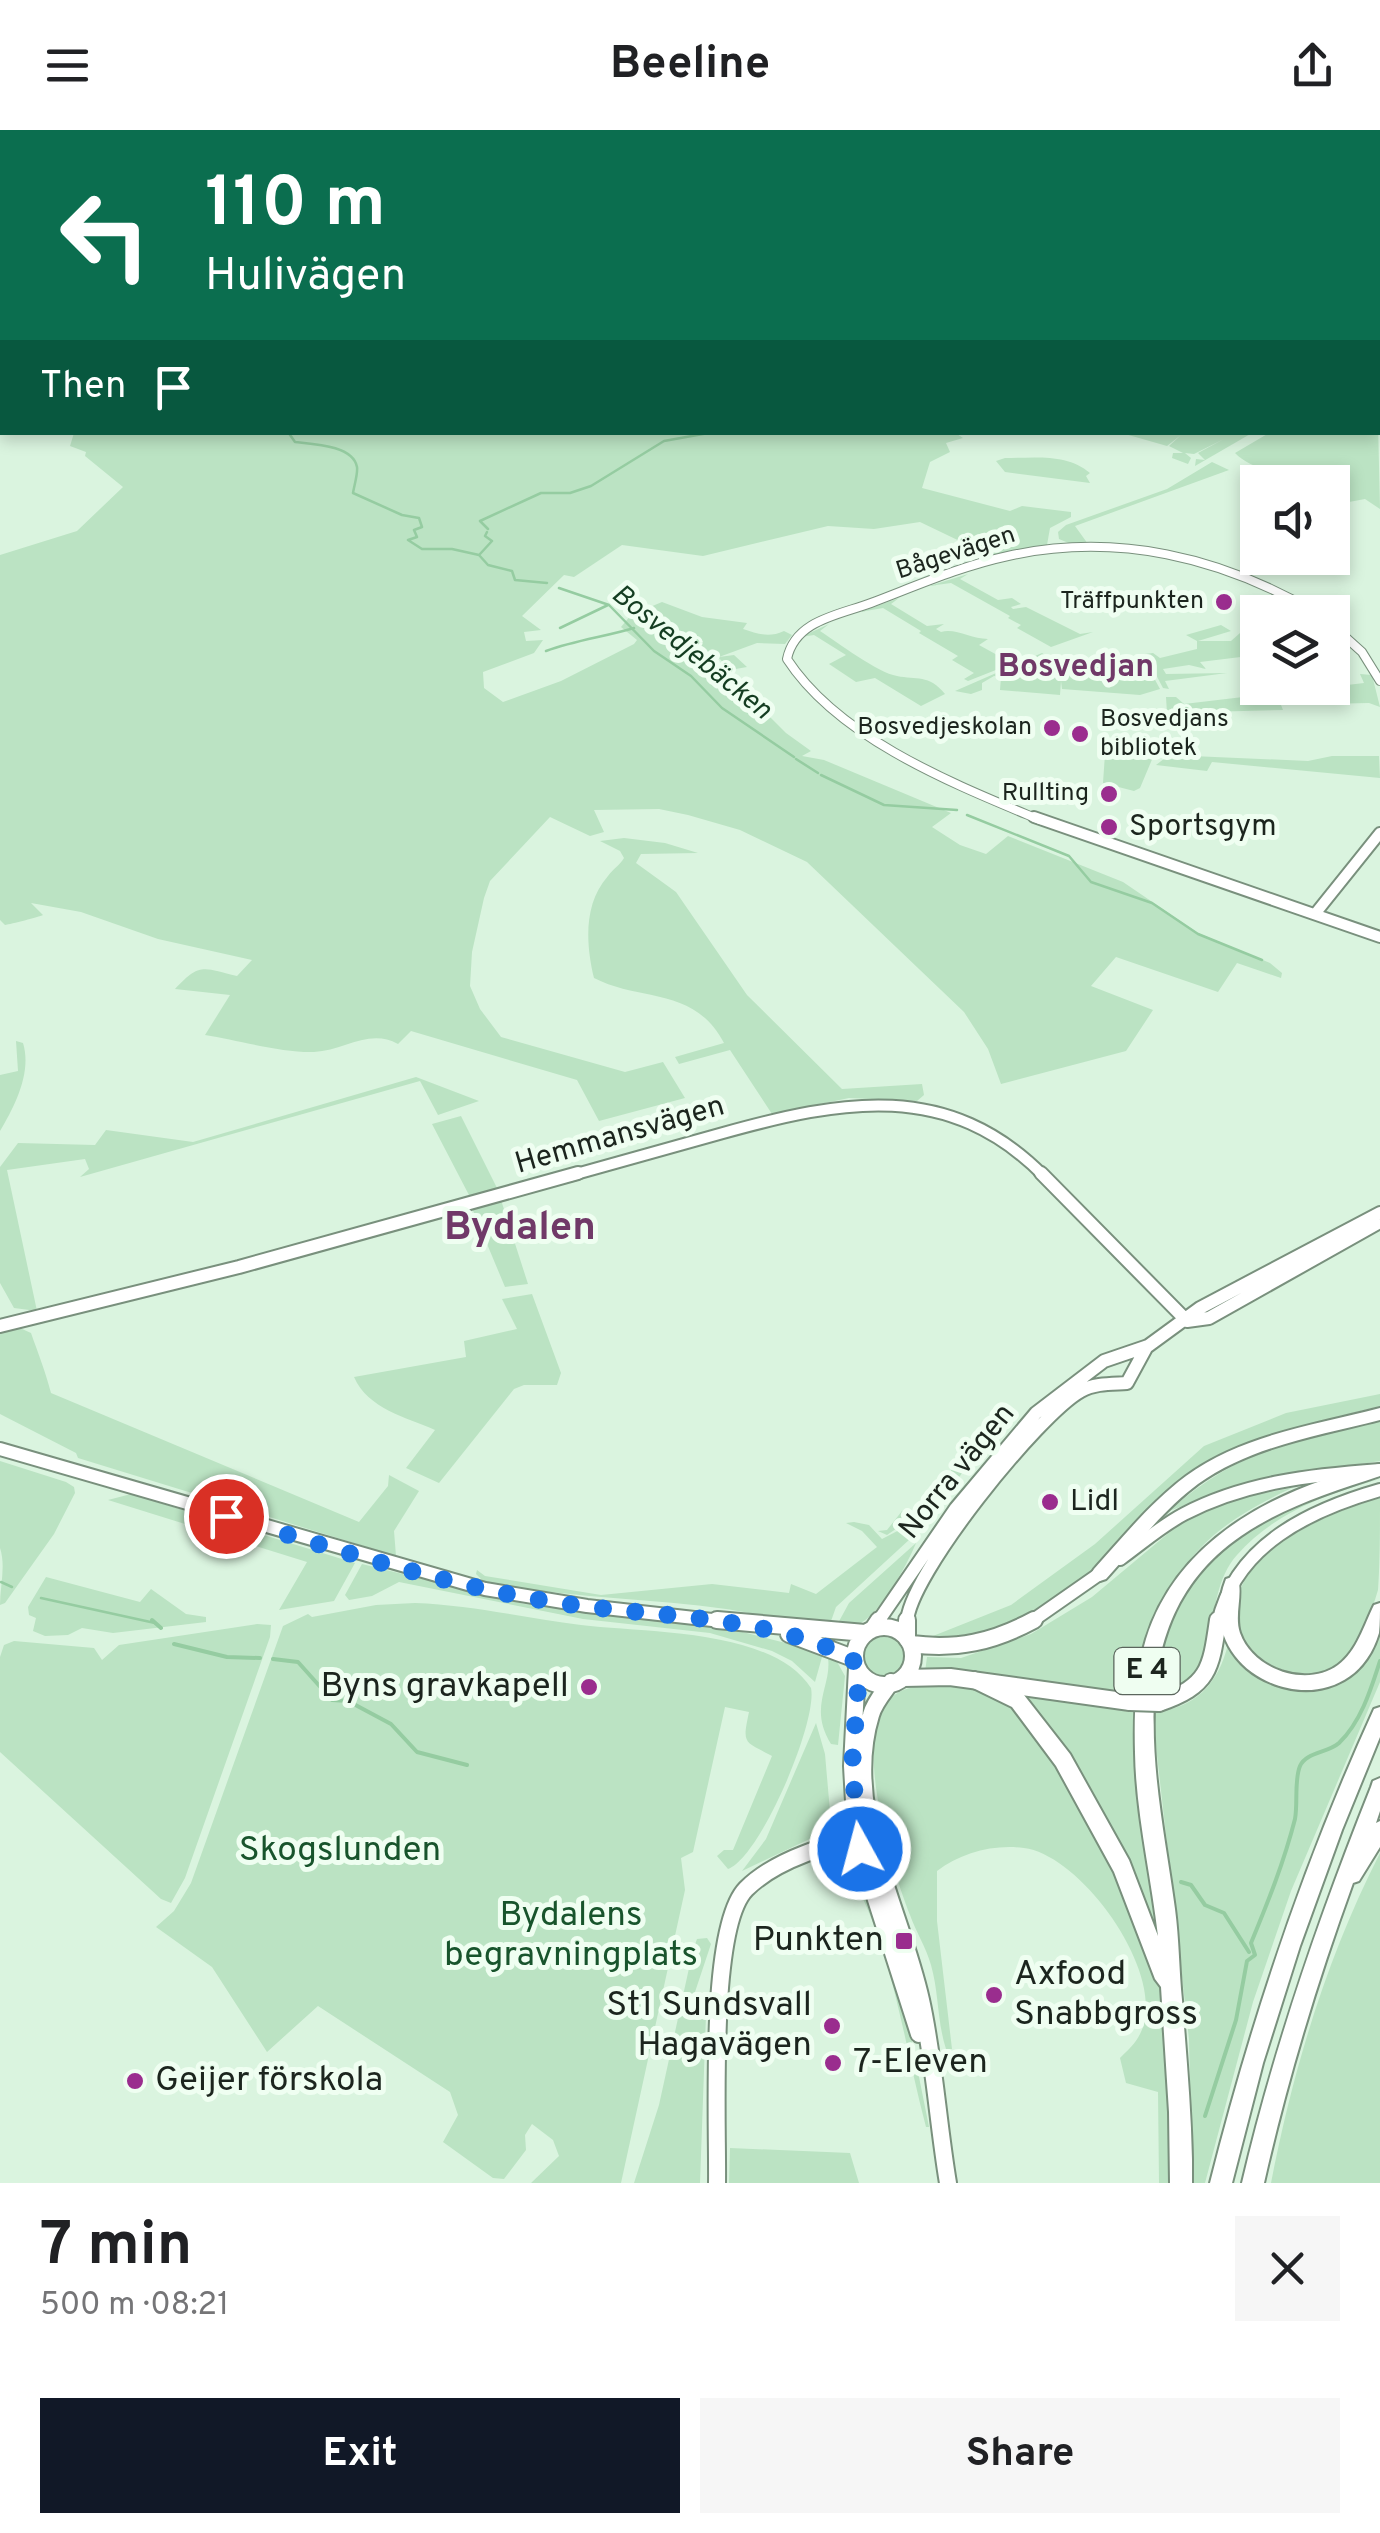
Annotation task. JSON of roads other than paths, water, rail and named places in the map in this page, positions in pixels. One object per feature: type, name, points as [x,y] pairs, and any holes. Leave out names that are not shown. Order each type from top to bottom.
[{"type":"highway","points":[[1100,1574],[1180,1491],[1219,1463],[1266,1443],[1380,1414]]},
{"type":"highway","name":"E 4","points":[[1180,2183],[1180,2098],[1169,1934],[1144,1751],[1147,1672],[1164,1618],[1199,1561],[1234,1529],[1308,1490],[1380,1470]]},
{"type":"highway","points":[[1232,1584],[1230,1623],[1240,1651],[1265,1672],[1297,1683],[1333,1679],[1349,1668],[1380,1610]]},
{"type":"highway","name":"E 4","points":[[976,1680],[1018,1701],[1063,1760],[1122,1867],[1172,1997]]},
{"type":"highway","points":[[1221,2183],[1266,2008],[1304,1898],[1380,1715]]},
{"type":"highway","points":[[1253,2183],[1269,2112],[1334,1905],[1380,1788]]},
{"type":"highway","points":[[1334,1905],[1380,1830]]},
{"type":"street","name":"Bågevägen","points":[[1283,595],[1193,559],[1126,548],[1060,547],[989,561],[834,616],[802,631],[790,646],[790,668],[819,698],[863,732],[939,776],[1047,823],[1315,914]]},
{"type":"street","points":[[1350,641],[1362,652],[1380,681]]},
{"type":"street","points":[[1380,833],[1315,914],[1380,936]]},
{"type":"street","name":"Hemmansvägen","points":[[0,1326],[240,1268],[778,1118],[831,1106],[867,1103],[939,1112],[1010,1144],[1187,1320]]},
{"type":"street","name":"Norra vägen","points":[[869,1631],[887,1614],[933,1538],[1018,1430],[1108,1362],[1148,1346],[1200,1308],[1380,1213]]},
{"type":"street","name":"Norra vägen","points":[[1187,1320],[1209,1318],[1380,1221]]},
{"type":"street","name":"Norra vägen","points":[[1132,1372],[1148,1346]]},
{"type":"street","points":[[1108,1362],[1126,1363],[1132,1372],[1127,1383],[1110,1384],[1098,1373],[1108,1362]]},
{"type":"street","name":"Norra vägen","points":[[909,1642],[908,1608],[917,1588],[1026,1438],[1079,1392],[1110,1384]]},
{"type":"street","points":[[0,1448],[454,1582],[552,1602],[761,1625],[889,1629],[909,1642],[954,1650],[994,1640],[1054,1612],[1162,1528],[1210,1502],[1292,1479],[1380,1470]]},
{"type":"street","points":[[761,1625],[855,1663],[868,1678],[976,1680],[1159,1703],[1181,1696],[1204,1679],[1215,1652],[1223,1604],[1232,1584],[1264,1544],[1333,1503],[1380,1490]]},
{"type":"street","points":[[869,1631],[855,1642],[852,1766],[866,1842],[921,1998],[948,2183]]},
{"type":"street","points":[[866,1842],[865,1740],[876,1699],[914,1660],[909,1642]]},
{"type":"street","points":[[717,2183],[721,1980],[728,1925],[747,1888],[780,1867],[817,1853],[866,1842]]},
{"type":"waterway","name":"Bosvedjebäcken","points":[[290,435],[295,442],[331,447],[348,454],[357,467],[353,493],[402,515],[419,518],[422,527],[414,530],[417,537],[408,540],[422,549],[452,549],[479,555],[488,565],[512,571],[515,580],[547,583]]},
{"type":"waterway","points":[[488,529],[480,521],[541,493],[570,493],[591,486],[664,441],[697,435]]},
{"type":"waterway","points":[[480,554],[492,541],[485,536],[487,532]]},
{"type":"waterway","name":"Bosvedjebäcken","points":[[559,588],[609,605],[632,628]]},
{"type":"waterway","points":[[560,628],[608,605]]},
{"type":"waterway","points":[[546,651],[632,628]]},
{"type":"waterway","name":"Bosvedjebäcken","points":[[632,628],[654,651],[691,676],[722,708],[794,757]]},
{"type":"waterway","name":"Bosvedjebäcken","points":[[796,759],[818,773]]},
{"type":"waterway","name":"Bosvedjebäcken","points":[[821,775],[884,805],[957,810]]},
{"type":"waterway","name":"Bosvedjebäcken","points":[[967,815],[1069,856],[1091,882],[1152,903],[1198,934],[1262,960]]},
{"type":"waterway","points":[[1,1582],[12,1587]]},
{"type":"waterway","points":[[41,1598],[155,1623]]},
{"type":"waterway","points":[[152,1620],[161,1628]]},
{"type":"waterway","points":[[174,1644],[227,1657],[260,1658]]},
{"type":"waterway","points":[[273,1659],[298,1662],[332,1700],[348,1701],[391,1724],[417,1752],[467,1765]]},
{"type":"waterway","points":[[1205,2116],[1236,2020],[1247,1961],[1255,1955],[1251,1943],[1295,1819],[1300,1766],[1347,1735],[1364,1705],[1380,1661]]},
{"type":"waterway","points":[[1181,1882],[1191,1885],[1205,1905],[1224,1913],[1249,1952]]},
{"type":"place","name":"Träffpunkten","points":[[1224,602]]},
{"type":"place","name":"Bosvedjeskolan","points":[[1052,728]]},
{"type":"place","name":"Bosvedjans bibliotek","points":[[1080,734]]},
{"type":"place","name":"Rullting","points":[[1109,794]]},
{"type":"place","name":"Sportsgym","points":[[1109,827]]},
{"type":"place","name":"Lidl","points":[[1050,1502]]},
{"type":"place","name":"Byns gravkapell","points":[[589,1687]]},
{"type":"place","name":"Punkten","points":[[904,1941]]},
{"type":"place","name":"Axfood Snabbgross","points":[[994,1995]]},
{"type":"place","name":"St1 Sundsvall Hagavägen","points":[[832,2026]]},
{"type":"place","name":"7-Eleven","points":[[833,2063]]},
{"type":"place","name":"Geijer förskola","points":[[135,2081]]},
{"type":"district","name":"Bosvedjan","points":[[1076,668]]},
{"type":"district","name":"Bydalen","points":[[520,1229]]},
{"type":"park label","name":"Skogslunden","points":[[340,1851]]},
{"type":"park label","name":"Bydalens begravningplats","points":[[571,1936]]}]
